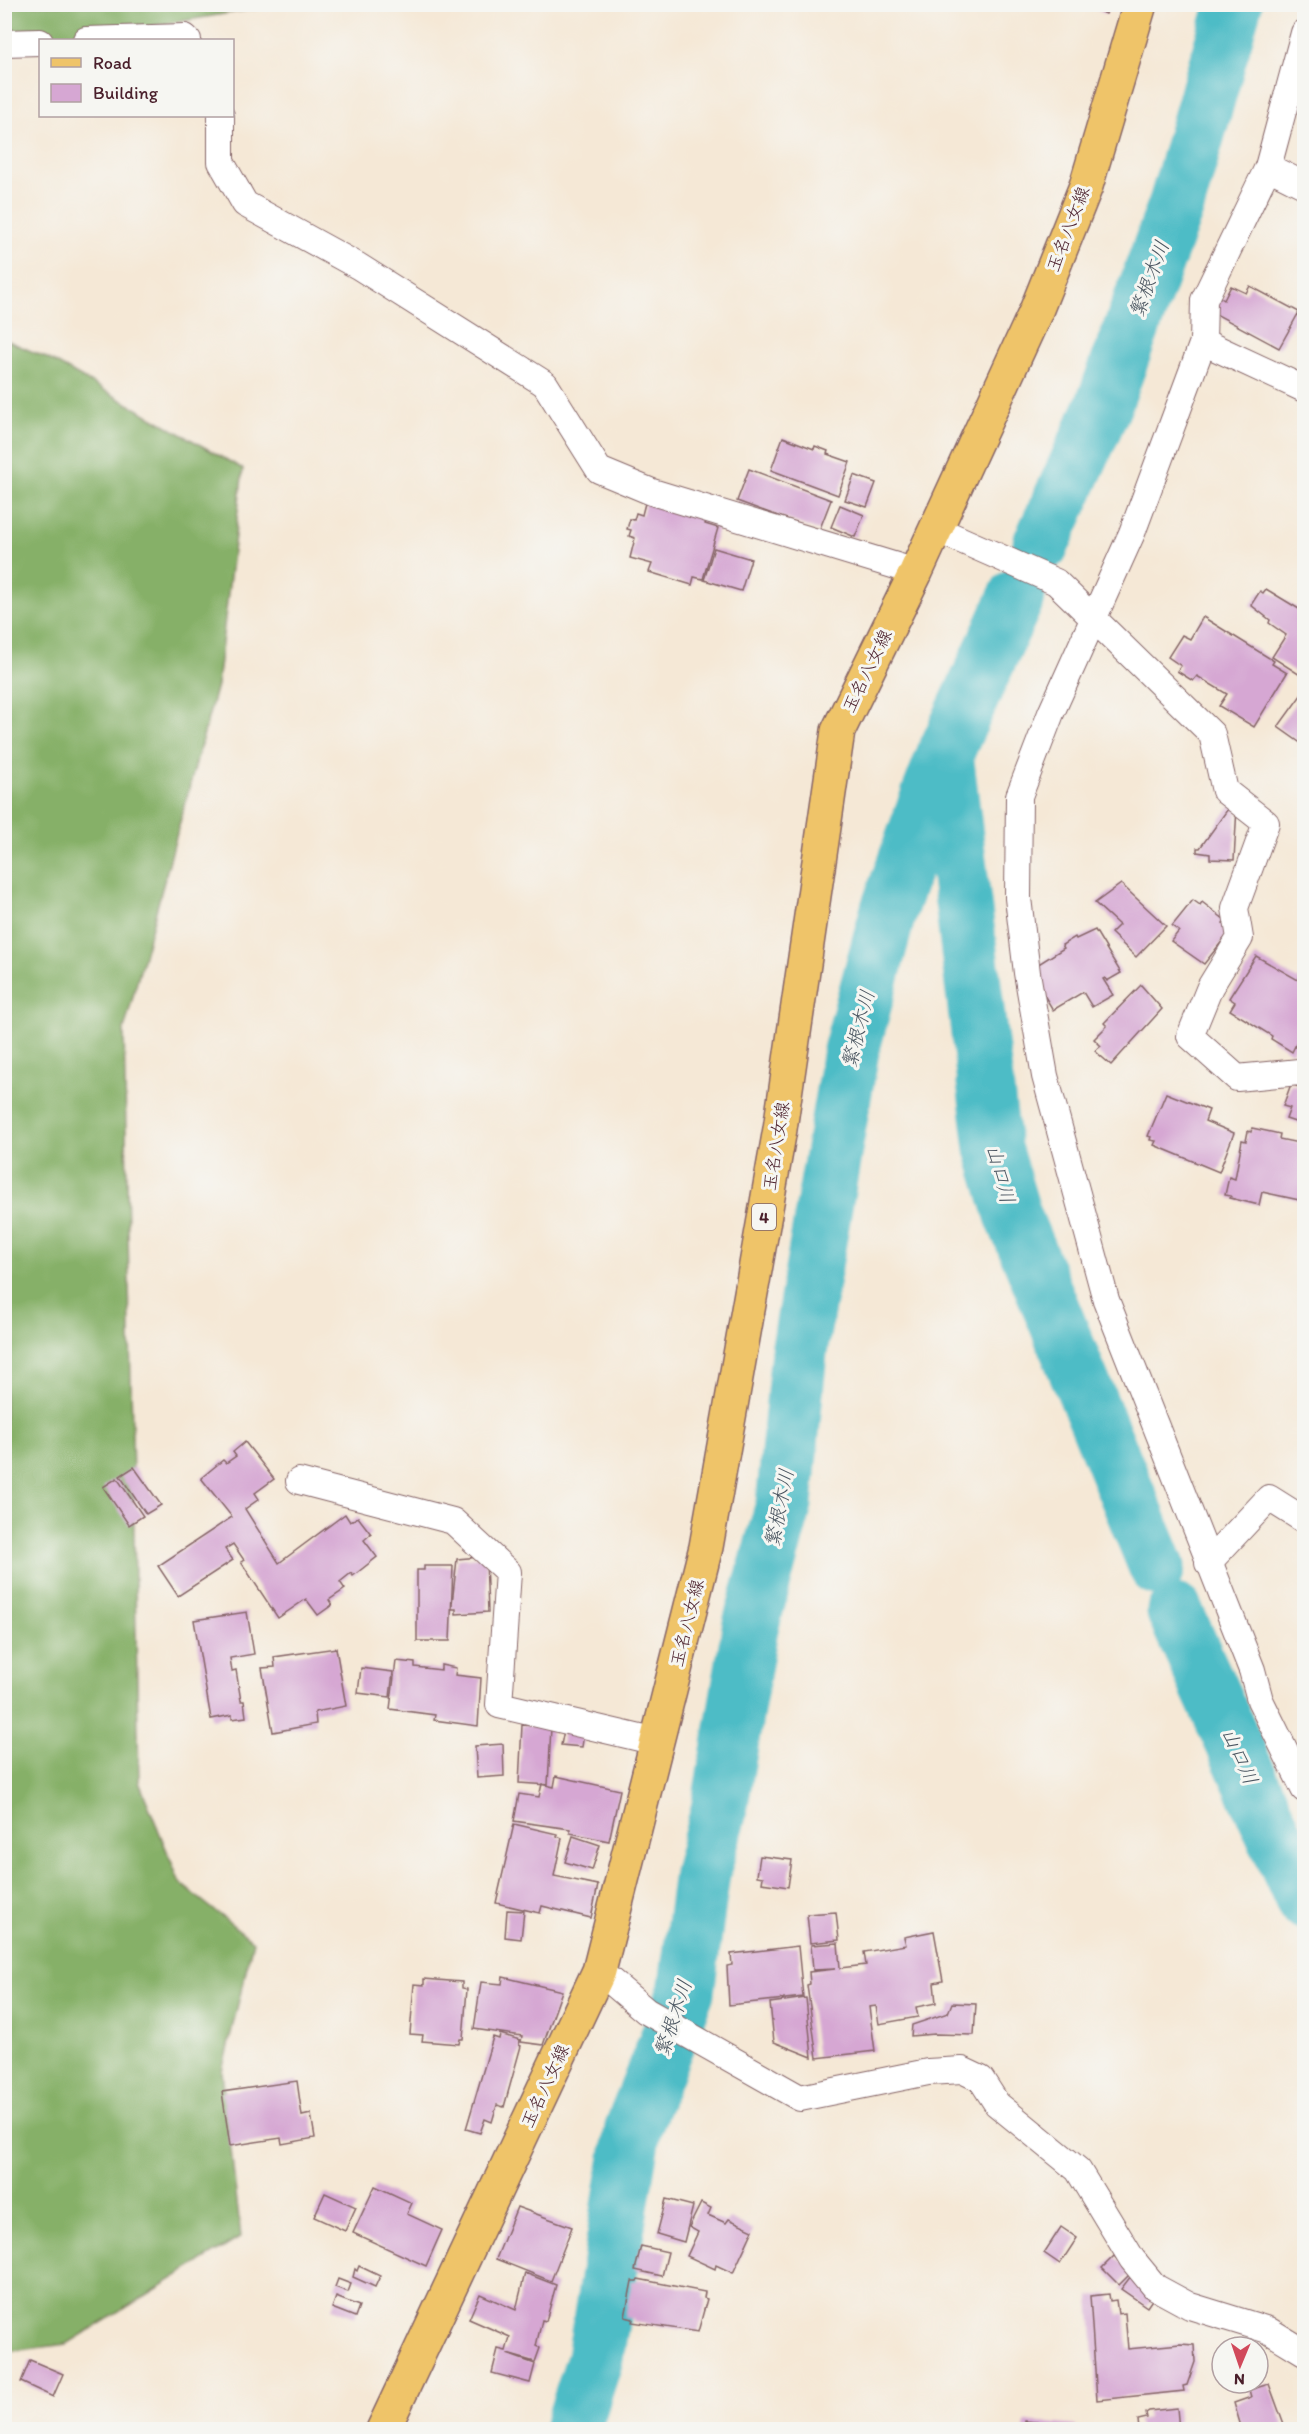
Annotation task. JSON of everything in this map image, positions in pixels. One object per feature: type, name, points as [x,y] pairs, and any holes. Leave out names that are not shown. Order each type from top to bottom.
[{"type":"main road","name":"玉名八女線","points":[[383,2430],[599,1971],[708,1535],[780,1129],[838,731],[916,572],[1036,311],[1086,186],[1140,4]]},
{"type":"street","points":[[1305,33],[1268,167],[1204,300],[1203,342],[1132,533],[1051,714],[1019,796],[1018,898],[1027,973],[1045,1076],[1106,1300],[1252,1670],[1260,1700],[1305,1789]]},
{"type":"street","points":[[119,39],[185,37],[187,39]]},
{"type":"street","points":[[4,43],[39,42]]},
{"type":"street","points":[[221,117],[221,162],[245,204],[358,266],[545,384],[599,470],[652,492],[916,572]]},
{"type":"street","points":[[1268,167],[1305,185]]},
{"type":"street","points":[[1203,342],[1305,389]]},
{"type":"street","points":[[936,529],[1056,582],[1212,734],[1225,791],[1266,823],[1235,908],[1240,938],[1210,987],[1190,1036],[1236,1078],[1299,1072],[1305,1074]]},
{"type":"street","points":[[299,1481],[453,1521],[508,1572],[500,1705],[657,1742]]},
{"type":"street","points":[[1208,1563],[1269,1498],[1305,1520]]},
{"type":"street","points":[[599,1971],[646,2011],[800,2098],[928,2072],[962,2070],[981,2079],[997,2104],[1078,2170],[1132,2259],[1155,2287],[1191,2306],[1268,2330],[1305,2352]]},
{"type":"green space","points":[[4,5],[278,5],[76,39],[39,39],[39,42],[5,44]]},
{"type":"green space","points":[[4,339],[49,359],[243,469],[217,685],[124,1030],[139,1782],[180,1883],[253,1941],[222,2071],[241,2237],[67,2344],[5,2352]]},
{"type":"building","points":[[1083,4],[1110,4],[1106,14]]},
{"type":"building","points":[[1231,286],[1246,293],[1250,286],[1299,312],[1279,348],[1210,311],[1218,296],[1224,300]]},
{"type":"building","points":[[783,437],[814,449],[815,446],[828,451],[827,454],[850,462],[838,495],[771,470]]},
{"type":"building","points":[[749,469],[831,500],[819,531],[737,501]]},
{"type":"building","points":[[854,475],[876,483],[867,507],[845,500]]},
{"type":"building","points":[[645,503],[680,513],[707,516],[705,524],[718,528],[703,579],[694,577],[692,585],[649,572],[652,564],[630,558],[635,538],[629,536],[631,530],[627,529],[630,519],[634,520],[636,513],[642,515]]},
{"type":"building","points":[[840,505],[864,515],[855,537],[831,527]]},
{"type":"building","points":[[714,548],[751,559],[741,591],[704,580]]},
{"type":"building","points":[[1266,589],[1304,612],[1304,668],[1300,675],[1272,657],[1286,635],[1269,623],[1270,620],[1251,605],[1260,591],[1263,593]]},
{"type":"building","points":[[1203,617],[1274,661],[1272,664],[1287,673],[1254,727],[1219,706],[1227,694],[1197,676],[1193,681],[1177,671],[1181,666],[1168,657],[1182,635],[1190,639]]},
{"type":"building","points":[[1304,691],[1304,741],[1302,744],[1278,727]]},
{"type":"building","points":[[1230,806],[1237,807],[1234,860],[1210,859],[1210,854],[1197,852],[1197,848],[1200,848]]},
{"type":"building","points":[[1121,884],[1166,926],[1136,957],[1111,933],[1119,925],[1095,903]]},
{"type":"building","points":[[1193,900],[1200,905],[1202,902],[1225,920],[1223,923],[1231,930],[1204,964],[1171,941],[1179,931],[1172,926]]},
{"type":"building","points":[[1095,930],[1121,973],[1107,981],[1103,979],[1113,995],[1092,1007],[1083,992],[1053,1010],[1029,970],[1064,948],[1062,945],[1075,937],[1076,939]]},
{"type":"building","points":[[1256,956],[1304,982],[1304,1044],[1303,1046],[1297,1042],[1292,1052],[1271,1039],[1272,1036],[1230,1010],[1235,1002],[1229,998]]},
{"type":"building","points":[[1141,985],[1162,1009],[1111,1065],[1095,1051],[1101,1046],[1094,1039],[1107,1026],[1104,1023]]},
{"type":"building","points":[[1291,1084],[1304,1089],[1304,1125],[1286,1119],[1290,1108],[1283,1106]]},
{"type":"building","points":[[1166,1093],[1209,1110],[1205,1121],[1234,1133],[1219,1172],[1154,1145],[1156,1141],[1150,1140],[1151,1137],[1148,1136]]},
{"type":"building","points":[[1252,1128],[1280,1134],[1279,1139],[1304,1144],[1304,1201],[1262,1192],[1259,1205],[1225,1195],[1229,1177],[1235,1179],[1242,1140],[1246,1141],[1248,1131],[1251,1132]]},
{"type":"building","points":[[245,1442],[274,1479],[255,1493],[259,1499],[245,1509],[279,1563],[345,1514],[350,1522],[358,1517],[371,1534],[364,1540],[377,1557],[353,1576],[351,1573],[340,1582],[345,1589],[329,1600],[332,1605],[318,1615],[306,1599],[278,1618],[241,1562],[244,1560],[233,1544],[225,1549],[233,1560],[178,1596],[158,1566],[232,1517],[201,1478],[223,1460],[226,1463],[236,1456],[233,1452]]},
{"type":"building","points":[[134,1467],[161,1505],[146,1514],[120,1476]]},
{"type":"building","points":[[117,1478],[143,1516],[129,1525],[103,1487]]},
{"type":"building","points":[[480,1557],[486,1560],[488,1612],[456,1614],[456,1609],[452,1609],[452,1604],[457,1559]]},
{"type":"building","points":[[424,1566],[453,1566],[450,1641],[417,1641],[417,1570],[424,1570]]},
{"type":"building","points":[[247,1612],[254,1654],[230,1658],[232,1671],[236,1670],[246,1717],[232,1719],[232,1715],[211,1719],[194,1620]]},
{"type":"building","points":[[336,1648],[346,1706],[315,1712],[316,1724],[273,1732],[262,1668],[275,1667],[274,1657]]},
{"type":"building","points":[[396,1661],[415,1663],[415,1667],[441,1670],[441,1665],[456,1668],[455,1675],[481,1678],[478,1726],[434,1720],[435,1715],[390,1709]]},
{"type":"building","points":[[361,1668],[393,1672],[390,1697],[358,1693]]},
{"type":"building","points":[[522,1725],[551,1727],[548,1785],[519,1783]]},
{"type":"building","points":[[564,1730],[584,1733],[582,1747],[561,1745]]},
{"type":"building","points":[[503,1744],[504,1776],[477,1778],[475,1746]]},
{"type":"building","points":[[556,1776],[620,1790],[609,1841],[570,1833],[570,1829],[514,1821],[519,1794],[539,1797],[542,1784],[554,1787]]},
{"type":"building","points":[[514,1824],[557,1834],[562,1838],[554,1876],[598,1885],[591,1918],[542,1906],[540,1913],[496,1903]]},
{"type":"building","points":[[573,1836],[600,1845],[592,1870],[565,1862]]},
{"type":"building","points":[[760,1856],[792,1860],[788,1887],[762,1883],[763,1877],[757,1876]]},
{"type":"building","points":[[507,1910],[524,1911],[521,1939],[505,1937]]},
{"type":"building","points":[[836,1912],[839,1940],[810,1943],[807,1914]]},
{"type":"building","points":[[934,1931],[943,1981],[934,1983],[936,2003],[916,2007],[918,2017],[879,2024],[876,2006],[869,2007],[875,2051],[817,2058],[807,1985],[810,1984],[809,1972],[835,1969],[813,1970],[811,1945],[838,1943],[840,1968],[866,1965],[864,1952],[906,1945],[904,1937]]},
{"type":"building","points":[[798,1946],[803,1997],[729,2005],[727,1966],[732,1965],[731,1954]]},
{"type":"building","points":[[503,1977],[562,1991],[543,2045],[521,2042],[522,2036],[474,2029],[481,1982],[502,1984]]},
{"type":"building","points":[[424,1979],[462,1982],[462,1988],[467,1989],[463,2039],[460,2039],[459,2044],[422,2041],[423,2035],[410,2034],[414,1984],[424,1985]]},
{"type":"building","points":[[806,1998],[812,2057],[774,2042],[770,2003]]},
{"type":"building","points":[[952,2003],[976,2004],[974,2035],[911,2036],[912,2025],[948,2013]]},
{"type":"building","points":[[500,2034],[520,2040],[519,2045],[521,2046],[504,2107],[497,2105],[492,2122],[485,2119],[480,2133],[466,2129],[493,2037],[499,2039]]},
{"type":"building","points":[[297,2081],[302,2116],[311,2114],[315,2138],[282,2144],[281,2138],[230,2146],[222,2092]]},
{"type":"building","points":[[375,2186],[412,2203],[407,2214],[442,2230],[426,2266],[353,2233]]},
{"type":"building","points":[[325,2193],[356,2207],[345,2231],[314,2217]]},
{"type":"building","points":[[666,2199],[693,2206],[684,2242],[657,2234]]},
{"type":"building","points":[[701,2203],[711,2208],[708,2215],[726,2223],[729,2219],[753,2230],[733,2273],[716,2265],[715,2269],[687,2256],[698,2232],[689,2227]]},
{"type":"building","points":[[517,2207],[572,2227],[551,2281],[496,2259]]},
{"type":"building","points":[[1061,2227],[1077,2238],[1060,2264],[1044,2253]]},
{"type":"building","points":[[641,2246],[668,2252],[662,2276],[635,2270]]},
{"type":"building","points":[[1114,2256],[1131,2273],[1119,2285],[1102,2268]]},
{"type":"building","points":[[359,2266],[380,2276],[375,2287],[353,2277],[355,2269],[357,2271]]},
{"type":"building","points":[[525,2273],[556,2285],[546,2321],[542,2320],[536,2346],[540,2348],[535,2362],[507,2354],[535,2364],[530,2383],[492,2373],[498,2349],[506,2351],[510,2337],[469,2319],[480,2294],[516,2310]]},
{"type":"building","points":[[1131,2276],[1156,2294],[1147,2307],[1121,2289]]},
{"type":"building","points":[[338,2279],[351,2284],[348,2292],[335,2287]]},
{"type":"building","points":[[638,2279],[705,2292],[704,2298],[707,2299],[698,2332],[632,2322],[633,2319],[625,2317],[632,2281]]},
{"type":"building","points":[[1109,2294],[1110,2301],[1116,2300],[1118,2314],[1125,2313],[1128,2349],[1180,2344],[1194,2345],[1195,2362],[1187,2385],[1183,2386],[1184,2391],[1097,2400],[1090,2296]]},
{"type":"building","points":[[336,2297],[359,2306],[355,2317],[332,2308]]},
{"type":"building","points":[[30,2360],[63,2374],[53,2397],[21,2382]]},
{"type":"building","points":[[1270,2387],[1284,2425],[1269,2430],[1242,2430],[1234,2403],[1251,2397],[1250,2395],[1270,2395]]},
{"type":"building","points":[[1177,2408],[1179,2430],[1139,2430],[1138,2420],[1147,2418],[1146,2413],[1149,2411]]},
{"type":"building","points":[[1025,2421],[1076,2426],[1076,2430],[1024,2430]]},
{"type":"waterway","name":"繁根木川","points":[[1041,544],[1104,404],[1177,203],[1234,4]]},
{"type":"waterway","name":"繁根木川","points":[[572,2430],[595,2358],[633,2128],[686,1992],[702,1873],[719,1810],[750,1628],[784,1504],[799,1352],[851,1051],[889,909],[929,796],[945,754],[1017,596]]},
{"type":"waterway","name":"山口川","points":[[946,762],[993,1148],[1013,1215],[1157,1567]]},
{"type":"waterway","name":"山口川","points":[[1175,1612],[1304,1901]]}]
